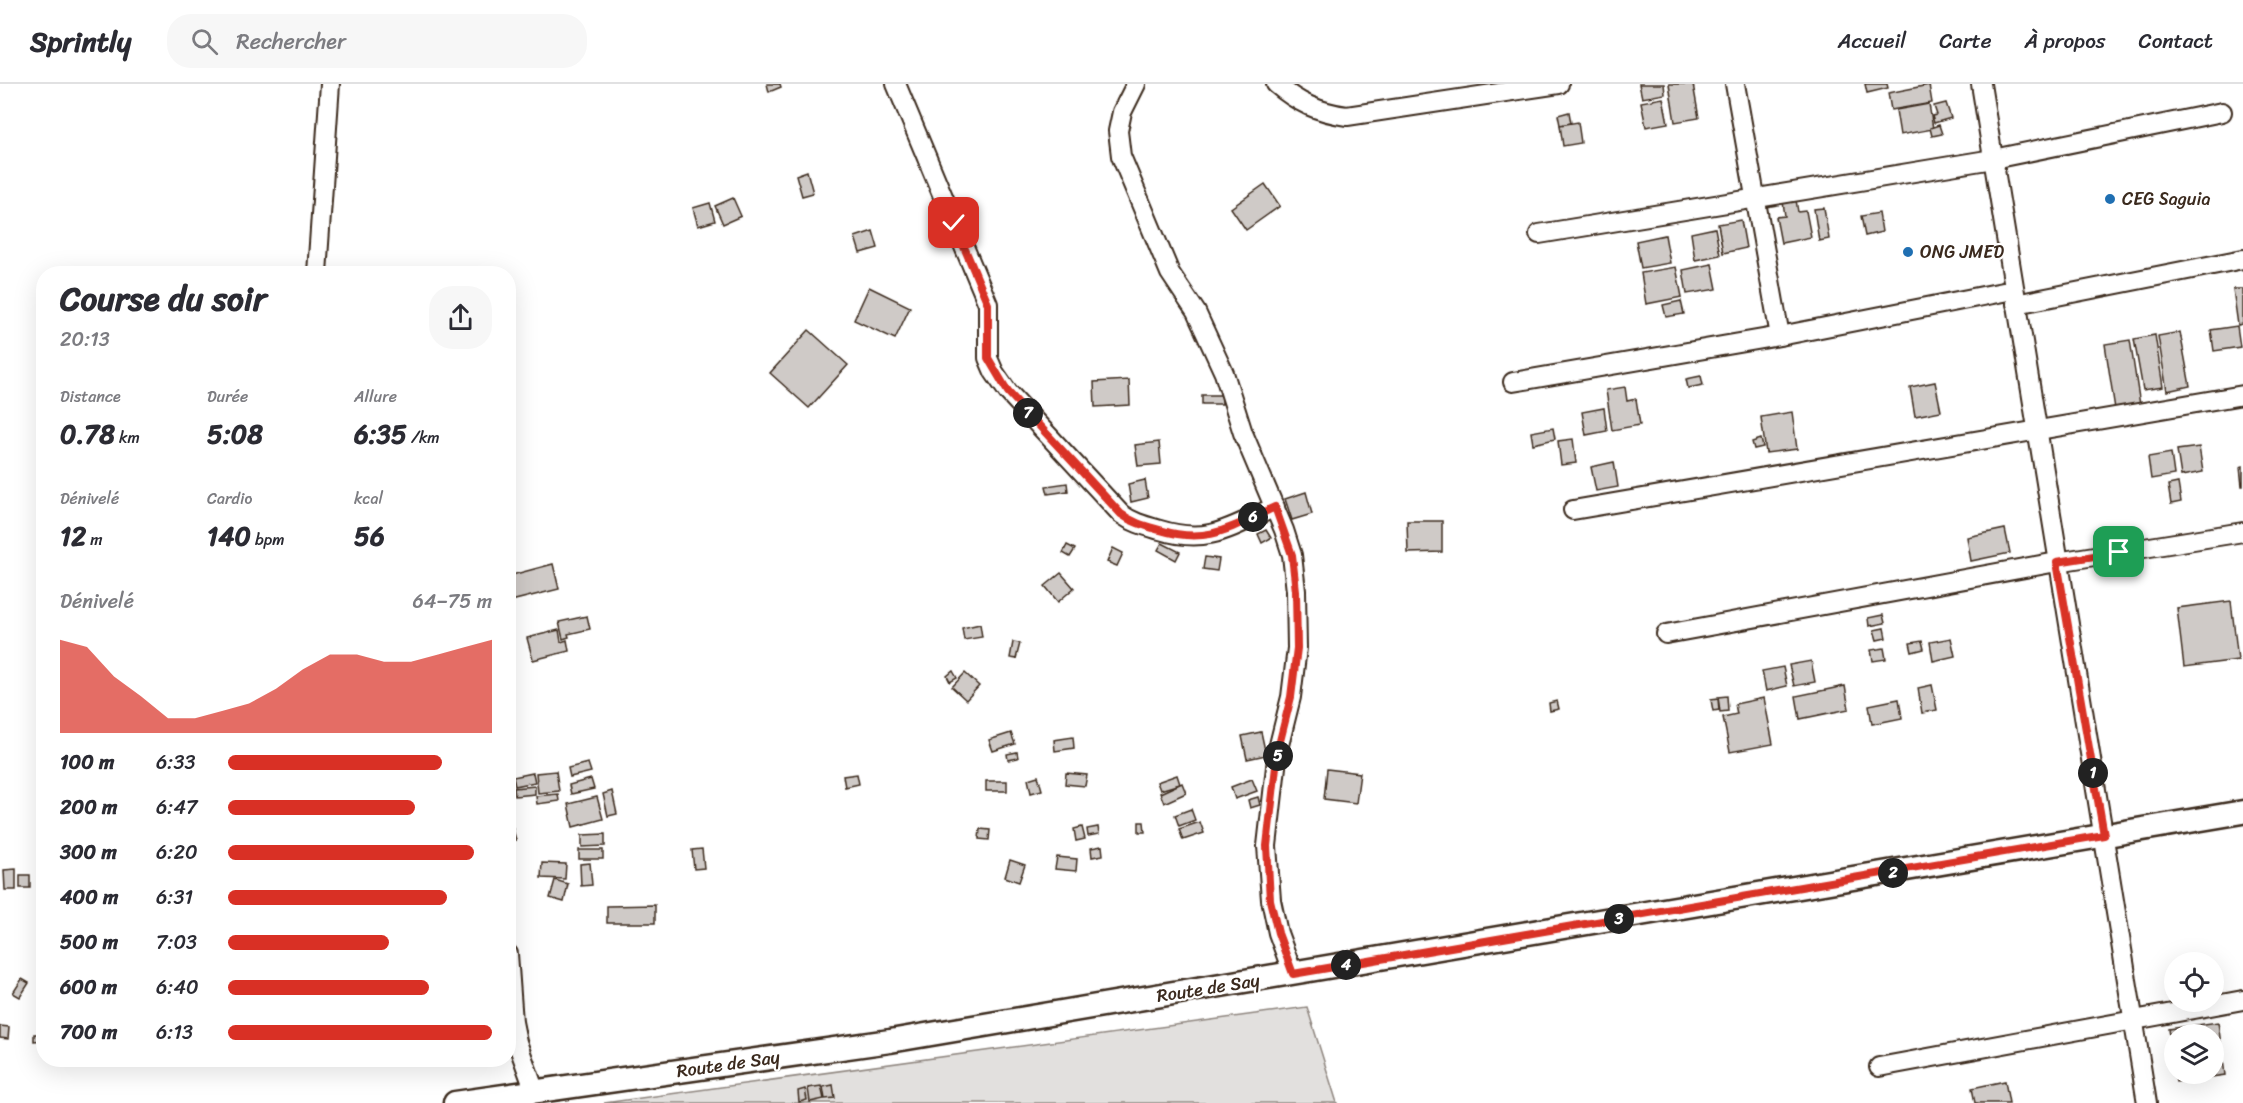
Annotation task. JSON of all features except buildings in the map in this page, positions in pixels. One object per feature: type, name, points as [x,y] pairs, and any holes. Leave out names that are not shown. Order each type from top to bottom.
[{"type":"main road","name":"Route de Say","points":[[455,1103],[890,1041],[2243,812]]},
{"type":"street","points":[[317,266],[330,84]]},
{"type":"street","points":[[896,84],[988,304],[988,358],[1008,392],[1121,514],[1135,523],[1184,537],[1199,537],[1212,535],[1275,507]]},
{"type":"street","points":[[1136,84],[1122,112],[1118,131],[1121,156],[1170,273],[1196,312],[1224,374],[1243,433],[1275,507],[1292,555],[1296,591],[1297,648],[1291,697],[1278,749],[1267,846],[1270,900],[1278,933],[1293,974]]},
{"type":"street","points":[[1276,84],[1292,98],[1317,111],[1347,116],[1559,84]]},
{"type":"street","points":[[1735,84],[1780,336]]},
{"type":"street","points":[[1981,84],[2057,562],[2147,1103]]},
{"type":"street","points":[[1539,234],[1993,159],[2222,112]]},
{"type":"street","points":[[1513,382],[2243,259]]},
{"type":"street","points":[[1573,510],[2243,395]]},
{"type":"street","points":[[1666,634],[2057,562],[2243,532]]},
{"type":"street","points":[[1879,1067],[2243,1000]]},
{"type":"street","points":[[516,1037],[535,1092]]},
{"type":"shaded area","points":[[1307,1007],[1337,1103],[604,1103]]},
{"type":"place","name":"CEG Saguia","points":[[2110,199]]},
{"type":"place","name":"ONG JMED","points":[[1908,252]]},
{"type":"route","points":[[954,223],[988,304],[990,322],[988,358],[994,372],[1008,392],[1121,514],[1135,523],[1184,537],[1199,537],[1212,535],[1275,507],[1292,555],[1296,591],[1297,648],[1291,697],[1278,749],[1267,846],[1270,900],[1278,933],[1293,974],[1908,871],[2104,835],[2057,562],[2119,552]]}]
